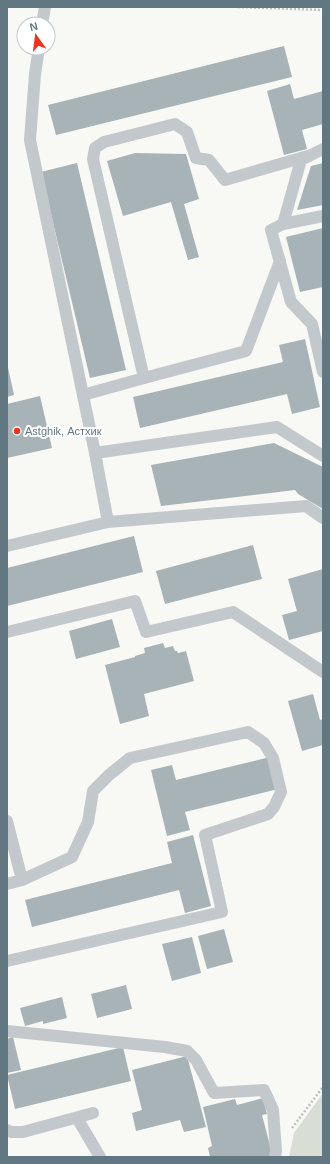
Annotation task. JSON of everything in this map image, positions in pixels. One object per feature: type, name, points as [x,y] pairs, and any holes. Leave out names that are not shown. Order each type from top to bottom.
[{"type":"lane","points":[[38,56],[30,140],[108,522]]},
{"type":"lane","points":[[144,378],[93,158],[95,148],[104,142],[175,124],[187,132],[196,158],[210,160],[225,180],[308,156]]},
{"type":"lane","points":[[282,224],[301,160],[323,149]]},
{"type":"lane","points":[[323,216],[282,224],[271,230],[291,302],[318,322],[323,372]]},
{"type":"lane","points":[[83,395],[246,351],[280,261]]},
{"type":"lane","points":[[95,453],[277,427],[323,456]]},
{"type":"lane","points":[[7,546],[108,522],[306,506],[323,518]]},
{"type":"lane","points":[[7,632],[135,601],[146,632],[233,612],[323,672]]},
{"type":"lane","points":[[7,884],[22,880],[72,857],[88,822],[93,791],[109,775],[130,758],[248,732],[264,743],[273,758],[281,792],[274,807],[268,814],[205,835],[222,912],[7,961]]},
{"type":"lane","points":[[7,821],[22,880]]},
{"type":"lane","points":[[7,1031],[165,1047],[187,1051],[196,1060],[214,1093],[264,1090],[273,1110],[276,1151],[275,1157]]},
{"type":"lane","points":[[7,1130],[11,1132],[23,1132],[92,1114]]},
{"type":"lane","points":[[77,1118],[100,1157]]},
{"type":"path","points":[[238,7],[323,10]]},
{"type":"path","points":[[292,1127],[323,1087]]},
{"type":"shaded area","points":[[323,1093],[323,1157],[289,1157],[294,1133]]},
{"type":"building","points":[[284,46],[292,77],[56,135],[48,105]]},
{"type":"building","points":[[290,84],[294,99],[323,91],[323,124],[302,130],[307,149],[284,155],[267,91]]},
{"type":"building","points":[[135,153],[186,154],[199,199],[184,204],[199,257],[188,260],[171,202],[123,216],[107,161]]},
{"type":"building","points":[[77,163],[126,370],[90,378],[41,172]]},
{"type":"building","points":[[323,163],[323,205],[297,210],[311,166]]},
{"type":"building","points":[[323,228],[323,287],[300,292],[286,237]]},
{"type":"building","points":[[305,339],[320,407],[292,414],[287,394],[140,428],[133,397],[283,362],[279,345]]},
{"type":"building","points":[[7,363],[14,395],[7,397]]},
{"type":"building","points":[[40,396],[52,448],[7,458],[7,404]]},
{"type":"building","points":[[274,443],[323,467],[323,509],[298,494],[295,490],[161,506],[151,465]]},
{"type":"building","points":[[134,536],[143,572],[7,606],[7,568]]},
{"type":"building","points":[[253,545],[262,579],[165,604],[156,571]]},
{"type":"building","points":[[323,569],[323,631],[289,640],[282,615],[297,611],[288,579]]},
{"type":"building","points":[[112,619],[120,647],[76,659],[69,631]]},
{"type":"building","points":[[163,643],[165,648],[173,646],[175,651],[178,653],[186,651],[194,681],[144,694],[149,716],[120,724],[105,665],[135,657],[145,653],[144,648]]},
{"type":"building","points":[[313,694],[320,720],[323,719],[323,745],[302,751],[288,701]]},
{"type":"building","points":[[270,757],[278,789],[185,812],[190,830],[167,836],[151,770],[172,765],[176,780]]},
{"type":"building","points":[[193,835],[211,906],[185,913],[179,890],[32,927],[25,900],[172,863],[167,842]]},
{"type":"building","points":[[224,929],[233,962],[207,969],[198,936]]},
{"type":"building","points":[[192,937],[201,973],[172,981],[162,944]]},
{"type":"building","points":[[126,985],[132,1009],[97,1018],[91,994]]},
{"type":"building","points":[[62,997],[67,1018],[43,1024],[43,1021],[25,1026],[20,1008]]},
{"type":"building","points":[[13,1037],[21,1070],[7,1073],[7,1039]]},
{"type":"building","points":[[123,1047],[131,1081],[15,1109],[7,1075]]},
{"type":"building","points":[[187,1056],[206,1127],[184,1132],[180,1120],[136,1131],[132,1113],[142,1110],[132,1070]]},
{"type":"building","points":[[263,1098],[267,1114],[262,1115],[273,1157],[210,1157],[208,1148],[212,1146],[203,1107],[235,1099],[237,1105]]},
{"type":"place","name":"Astghik, Астхик","points":[[17,431]]}]
